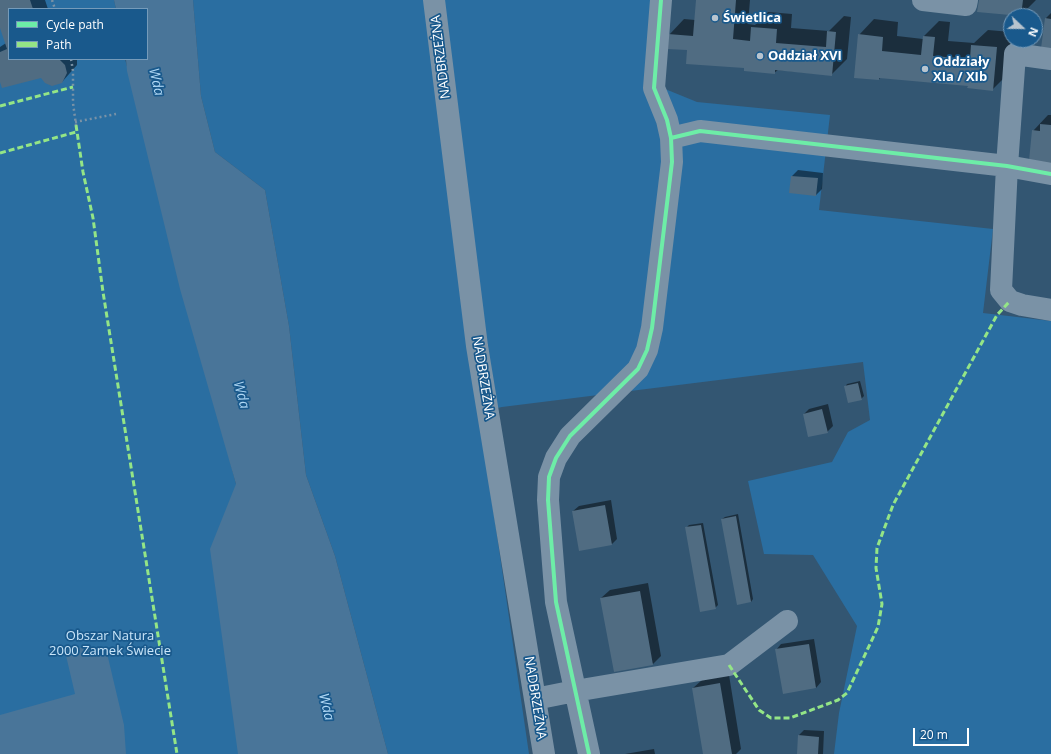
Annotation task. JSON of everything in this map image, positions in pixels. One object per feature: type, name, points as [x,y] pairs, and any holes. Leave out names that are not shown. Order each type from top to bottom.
[{"type":"street","name":"NADBRZEŻNA","points":[[434,0],[477,346],[544,754]]},
{"type":"street","points":[[589,754],[556,602],[548,500],[549,477],[556,458],[570,436],[638,369],[647,350],[652,328],[672,162],[671,138],[667,120],[654,88],[661,0]]},
{"type":"street","points":[[923,0],[966,5],[968,0]]},
{"type":"street","points":[[1051,59],[1015,54],[1007,166],[1001,290],[1010,301],[1022,306],[1051,310]]},
{"type":"street","points":[[671,138],[700,131],[1007,166],[1051,174]]},
{"type":"street","points":[[535,699],[729,665],[788,621]]},
{"type":"path","points":[[70,60],[74,71],[73,103],[76,123],[116,114]]},
{"type":"green space","name":"Obszar Natura 2000 Zamek Świecie","points":[[0,0],[114,0],[116,8],[8,8],[8,60],[125,60],[236,484],[245,754],[0,754]]},
{"type":"green space","points":[[193,0],[654,0],[648,82],[697,102],[830,115],[819,210],[993,229],[983,313],[1051,321],[1051,754],[834,754],[839,713],[857,626],[813,555],[764,554],[748,481],[832,462],[848,432],[870,420],[863,362],[502,407],[479,412],[529,754],[388,754],[335,556],[306,475],[289,326],[265,190],[215,152],[201,96]]},
{"type":"water","name":"Wda","points":[[114,0],[193,0],[201,96],[215,152],[265,190],[289,326],[306,475],[335,556],[388,754],[238,754],[210,549],[236,484],[180,289],[127,71],[126,60],[148,60],[148,8],[116,8]]},
{"type":"water","points":[[64,647],[106,649],[124,725],[126,754],[0,754],[0,715],[75,694]]},
{"type":"building","points":[[0,0],[30,0],[33,8],[8,8],[8,60],[60,60],[65,65],[67,73],[62,83],[52,86],[45,83],[41,78],[2,88],[0,82],[0,52],[7,49],[0,28]]},
{"type":"building","name":"Oddział XVI","points":[[696,0],[736,0],[733,39],[750,41],[751,27],[777,29],[776,43],[826,47],[827,31],[836,32],[832,76],[775,70],[775,74],[744,71],[744,68],[686,64],[687,50],[667,49],[668,34],[693,36]]},
{"type":"building","points":[[979,0],[1023,0],[1022,8],[1003,8],[1003,14],[977,12]]},
{"type":"building","points":[[1045,18],[1051,19],[1051,57],[1040,56],[1041,48],[1043,48]]},
{"type":"building","name":"Oddziały XIa / XIb","points":[[858,34],[883,37],[882,51],[921,55],[923,36],[935,37],[933,56],[970,59],[971,45],[997,47],[993,91],[967,88],[968,86],[879,78],[879,80],[854,78]]},
{"type":"building","points":[[1040,124],[1051,125],[1051,167],[1029,161],[1032,130],[1040,131]]},
{"type":"building","points":[[791,176],[818,178],[816,196],[789,193]]},
{"type":"building","points":[[858,383],[862,400],[848,403],[844,386]]},
{"type":"building","points":[[822,409],[828,433],[808,437],[803,414]]},
{"type":"building","points":[[605,505],[612,545],[579,551],[572,511]]},
{"type":"building","points":[[736,516],[751,602],[737,605],[721,519]]},
{"type":"building","points":[[701,525],[716,609],[700,612],[685,527]]},
{"type":"building","points":[[640,591],[653,665],[614,672],[600,598]]},
{"type":"building","points":[[809,644],[816,688],[783,694],[775,649]]},
{"type":"building","points":[[720,683],[732,754],[703,754],[692,688]]},
{"type":"building","points":[[798,735],[819,737],[818,754],[797,754]]},
{"type":"marked path","points":[[0,106],[73,87]]},
{"type":"marked path","points":[[76,125],[83,172],[93,218],[103,292],[177,754]]},
{"type":"marked path","points":[[0,153],[76,132]]},
{"type":"marked path","points":[[729,665],[759,710],[771,718],[790,718],[838,700],[847,693],[878,627],[882,604],[876,568],[877,548],[893,505],[997,315],[1010,301]]},
{"type":"cycle path","points":[[589,754],[556,602],[548,500],[549,477],[556,458],[570,436],[638,369],[647,350],[652,328],[672,162],[671,138],[667,120],[654,88],[661,0]]},
{"type":"cycle path","points":[[671,138],[700,131],[1007,166],[1051,174]]},
{"type":"place","name":"Świetlica","points":[[715,18]]},
{"type":"place","name":"Oddział XVI","points":[[760,56]]},
{"type":"place","name":"Oddziały XIa / XIb","points":[[925,69]]}]
